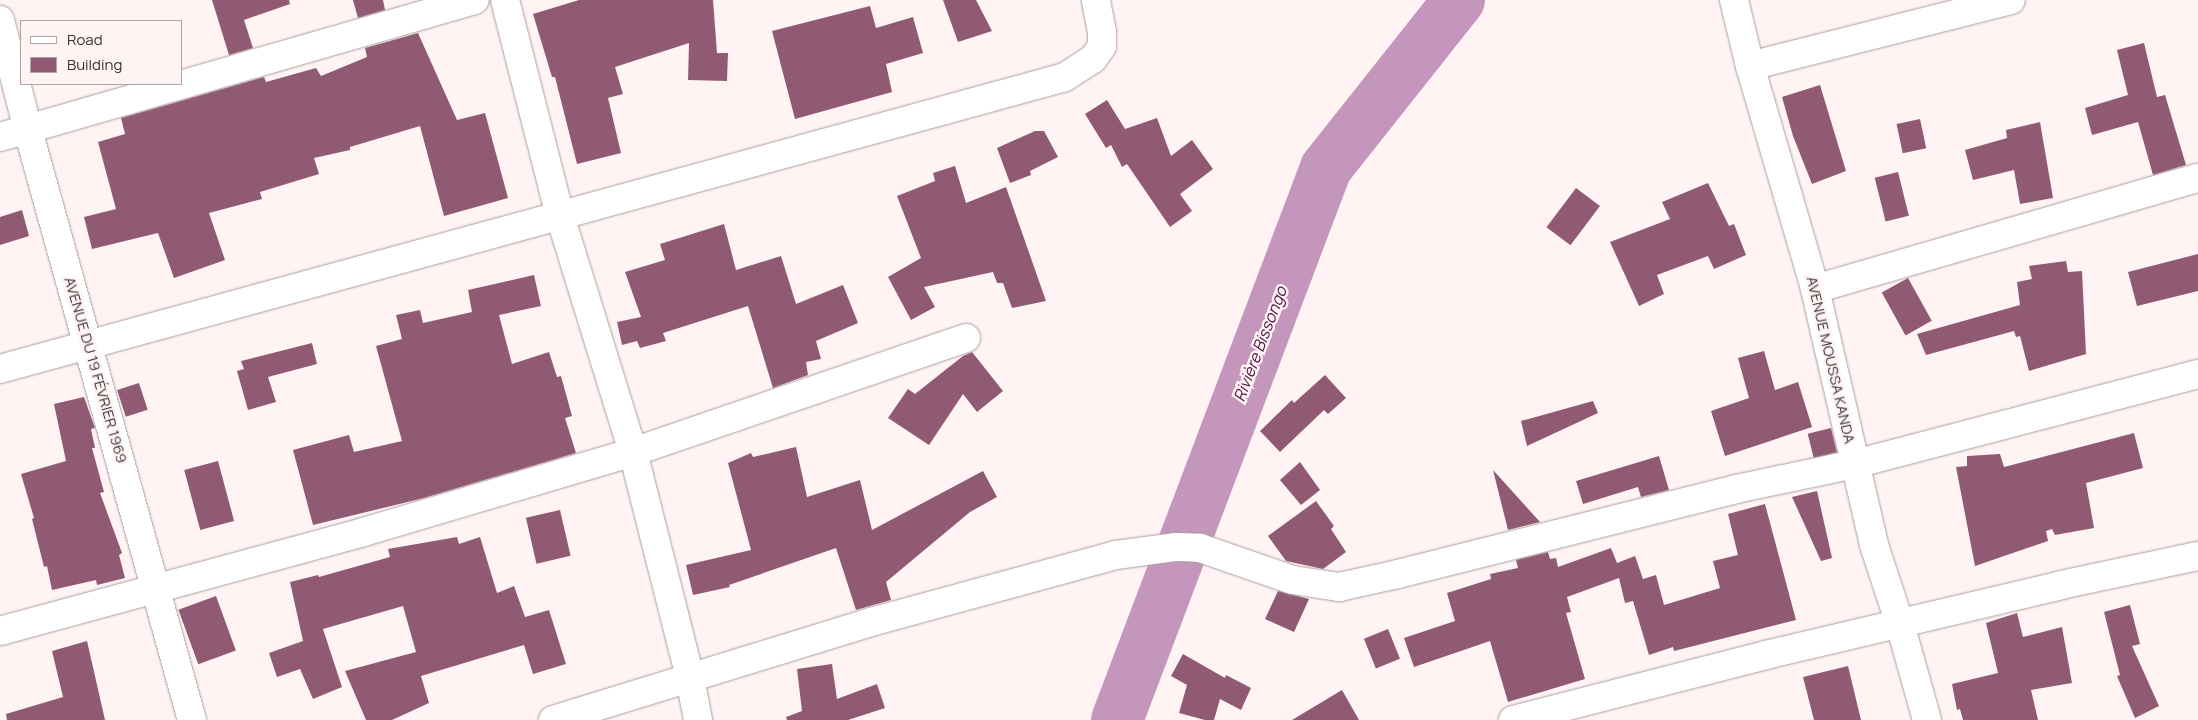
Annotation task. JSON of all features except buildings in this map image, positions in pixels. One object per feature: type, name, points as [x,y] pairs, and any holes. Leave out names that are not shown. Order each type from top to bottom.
[{"type":"street","points":[[182,84],[475,0]]},
{"type":"street","points":[[504,0],[560,216],[633,452],[690,678],[698,720]]},
{"type":"street","points":[[0,369],[1065,77],[1093,59],[1102,46],[1102,32],[1096,0]]},
{"type":"street","name":"AVENUE MOUSSA KANDA","points":[[1734,0],[1750,66],[1815,289],[1874,545],[1900,624],[1927,720]]},
{"type":"street","points":[[1750,66],[2011,0]]},
{"type":"street","name":"AVENUE DU 19 FÉVRIER 1969","points":[[0,20],[28,130],[192,720]]},
{"type":"street","points":[[0,137],[178,85]]},
{"type":"street","points":[[1815,289],[2198,178]]},
{"type":"street","points":[[0,631],[360,533],[633,452],[966,338]]},
{"type":"street","points":[[553,720],[871,622],[1116,555],[1176,547],[1200,548],[1293,580],[1339,587],[1398,574],[1736,488],[1854,464],[2198,374]]},
{"type":"street","points":[[1513,720],[1757,657],[2061,585],[2198,556]]},
{"type":"waterway","name":"Rivière Bissongo","points":[[1117,720],[1326,168],[1459,0]]}]
